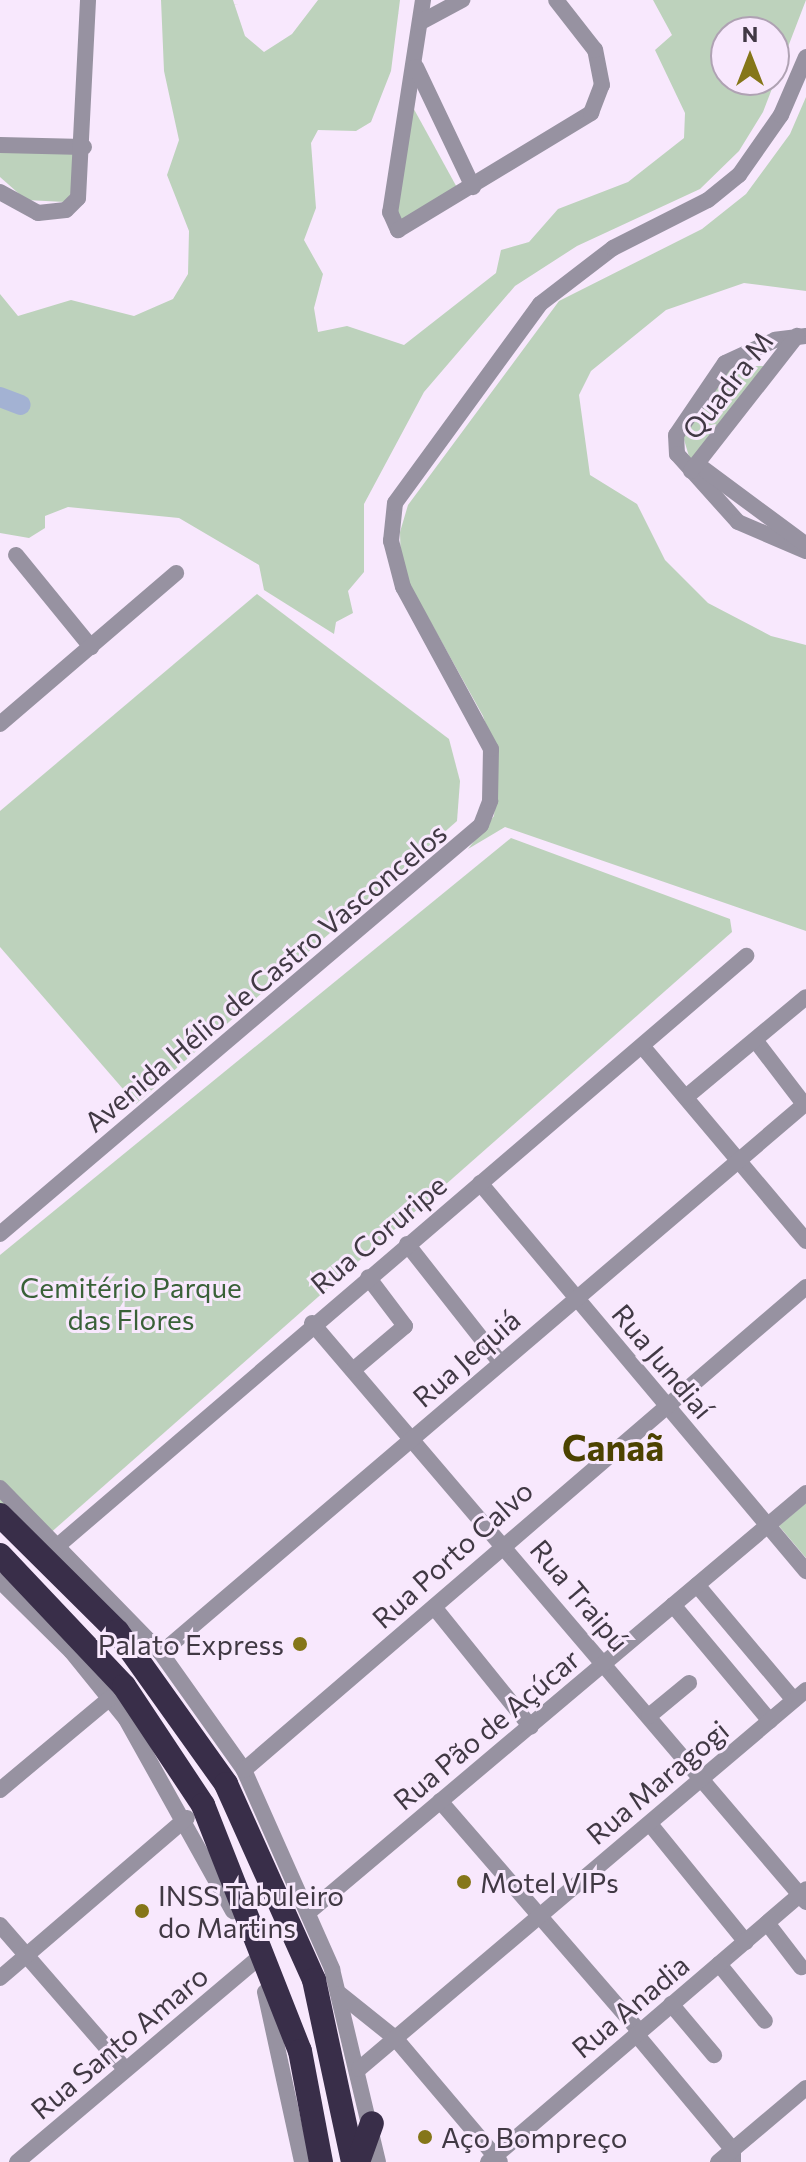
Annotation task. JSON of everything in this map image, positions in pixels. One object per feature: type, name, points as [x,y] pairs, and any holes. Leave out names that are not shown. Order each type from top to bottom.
[{"type":"highway","points":[[0,1515],[54,1549],[165,1690],[244,1819],[314,1980],[356,2162]]},
{"type":"highway","points":[[0,1555],[124,1686],[203,1805],[300,2051],[321,2162]]},
{"type":"highway","points":[[356,2162],[372,2123]]},
{"type":"street","points":[[0,192],[25,210],[66,210],[81,191],[88,0]]},
{"type":"street","points":[[423,0],[416,67],[390,212],[392,226],[402,230],[591,113],[600,98],[600,66],[556,0]]},
{"type":"street","points":[[421,22],[462,0]]},
{"type":"street","name":"Avenida Hélio de Castro Vasconcelos","points":[[0,1234],[481,825],[491,793],[491,749],[403,587],[391,541],[395,503],[540,304],[613,248],[708,200],[739,175],[781,115],[806,57]]},
{"type":"street","points":[[416,67],[473,187]]},
{"type":"street","points":[[0,145],[84,147]]},
{"type":"street","name":"Quadra M","points":[[801,336],[747,350],[716,370],[676,435],[677,454],[694,468],[738,522],[806,548]]},
{"type":"street","name":"Quadra M","points":[[694,468],[801,336]]},
{"type":"street","points":[[16,555],[91,647]]},
{"type":"street","points":[[0,724],[176,573]]},
{"type":"street","name":"Rua Coruripe","points":[[54,1549],[312,1323],[746,956]]},
{"type":"street","points":[[686,1097],[805,999]]},
{"type":"street","points":[[755,1040],[805,1104]]},
{"type":"street","points":[[642,1046],[806,1241]]},
{"type":"street","name":"Rua Jequiá","points":[[161,1653],[805,1104]]},
{"type":"street","name":"Rua Jundiaí","points":[[480,1183],[806,1571]]},
{"type":"street","points":[[407,1244],[500,1362]]},
{"type":"street","points":[[353,1370],[403,1331],[403,1318],[368,1277]]},
{"type":"street","name":"Rua Porto Calvo","points":[[244,1770],[667,1402],[806,1287]]},
{"type":"street","name":"Rua Traipú","points":[[312,1323],[804,1895]]},
{"type":"street","points":[[0,1488],[54,1549],[161,1653],[244,1770],[309,1912],[340,1994],[372,2123],[378,2162]]},
{"type":"street","name":"Rua Pão de Açúcar","points":[[309,1912],[806,1493]]},
{"type":"street","points":[[1,1584],[110,1698],[187,1818],[254,1962],[278,2031],[302,2162]]},
{"type":"street","points":[[697,1585],[800,1695]]},
{"type":"street","points":[[673,1605],[770,1721]]},
{"type":"street","points":[[434,1607],[531,1727]]},
{"type":"street","points":[[649,1716],[689,1683]]},
{"type":"street","name":"Rua Maragogi","points":[[359,2069],[800,1695]]},
{"type":"street","points":[[0,1790],[110,1698]]},
{"type":"street","points":[[440,1801],[539,1914],[733,2156]]},
{"type":"street","points":[[0,1978],[187,1818]]},
{"type":"street","points":[[650,1824],[746,1942]]},
{"type":"street","name":"Rua Anadia","points":[[494,2160],[637,2033],[804,1895]]},
{"type":"street","points":[[767,1923],[801,1967]]},
{"type":"street","points":[[0,1925],[125,2069]]},
{"type":"street","name":"Rua Santo Amaro","points":[[17,2162],[254,1962]]},
{"type":"street","points":[[719,1964],[765,2021]]},
{"type":"street","points":[[340,1994],[395,2038],[494,2160]]},
{"type":"street","points":[[671,2004],[714,2055]]},
{"type":"street","points":[[718,2162],[733,2156],[806,2088]]},
{"type":"green space","points":[[161,0],[233,0],[245,36],[264,52],[292,34],[318,0],[400,0],[391,71],[371,122],[356,131],[318,130],[311,143],[316,208],[304,240],[323,274],[314,308],[318,332],[347,326],[404,345],[496,273],[501,250],[529,242],[558,209],[628,182],[684,138],[685,113],[655,50],[672,35],[653,0],[806,0],[790,42],[790,16],[710,16],[710,96],[769,96],[739,151],[700,189],[577,246],[515,286],[424,392],[364,504],[364,572],[348,591],[353,613],[336,622],[334,634],[264,590],[259,565],[179,518],[68,507],[45,516],[45,528],[29,538],[0,533],[0,294],[18,316],[71,300],[134,316],[173,299],[188,274],[189,231],[167,175],[179,140],[164,71]]},
{"type":"green space","points":[[806,97],[806,291],[744,283],[666,310],[591,371],[579,395],[590,475],[637,504],[665,560],[708,603],[771,636],[806,645],[806,931],[505,827],[468,849],[494,816],[498,762],[483,716],[401,569],[400,532],[408,505],[559,301],[702,229],[746,194],[790,134]]},
{"type":"green space","points":[[410,102],[460,193],[395,227]]},
{"type":"green space","points":[[0,150],[79,152],[78,183],[65,202],[26,200],[0,177]]},
{"type":"green space","points":[[740,366],[769,366],[691,463],[682,433],[727,370]]},
{"type":"green space","points":[[257,594],[449,739],[460,781],[457,821],[136,1104],[0,947],[0,811]]},
{"type":"green space","name":"Cemitério Parque das Flores","points":[[511,838],[730,919],[732,932],[39,1543],[0,1512],[0,1255]]},
{"type":"green space","points":[[806,1503],[806,1558],[779,1526]]},
{"type":"waterway","points":[[0,397],[21,405]]},
{"type":"place","name":"Palato Express","points":[[300,1644]]},
{"type":"place","name":"Motel VIPs","points":[[464,1882]]},
{"type":"place","name":"INSS Tabuleiro do Martins","points":[[142,1911]]},
{"type":"place","name":"Aço Bompreço","points":[[425,2137]]},
{"type":"district","name":"Canaã","points":[[613,1447]]}]
